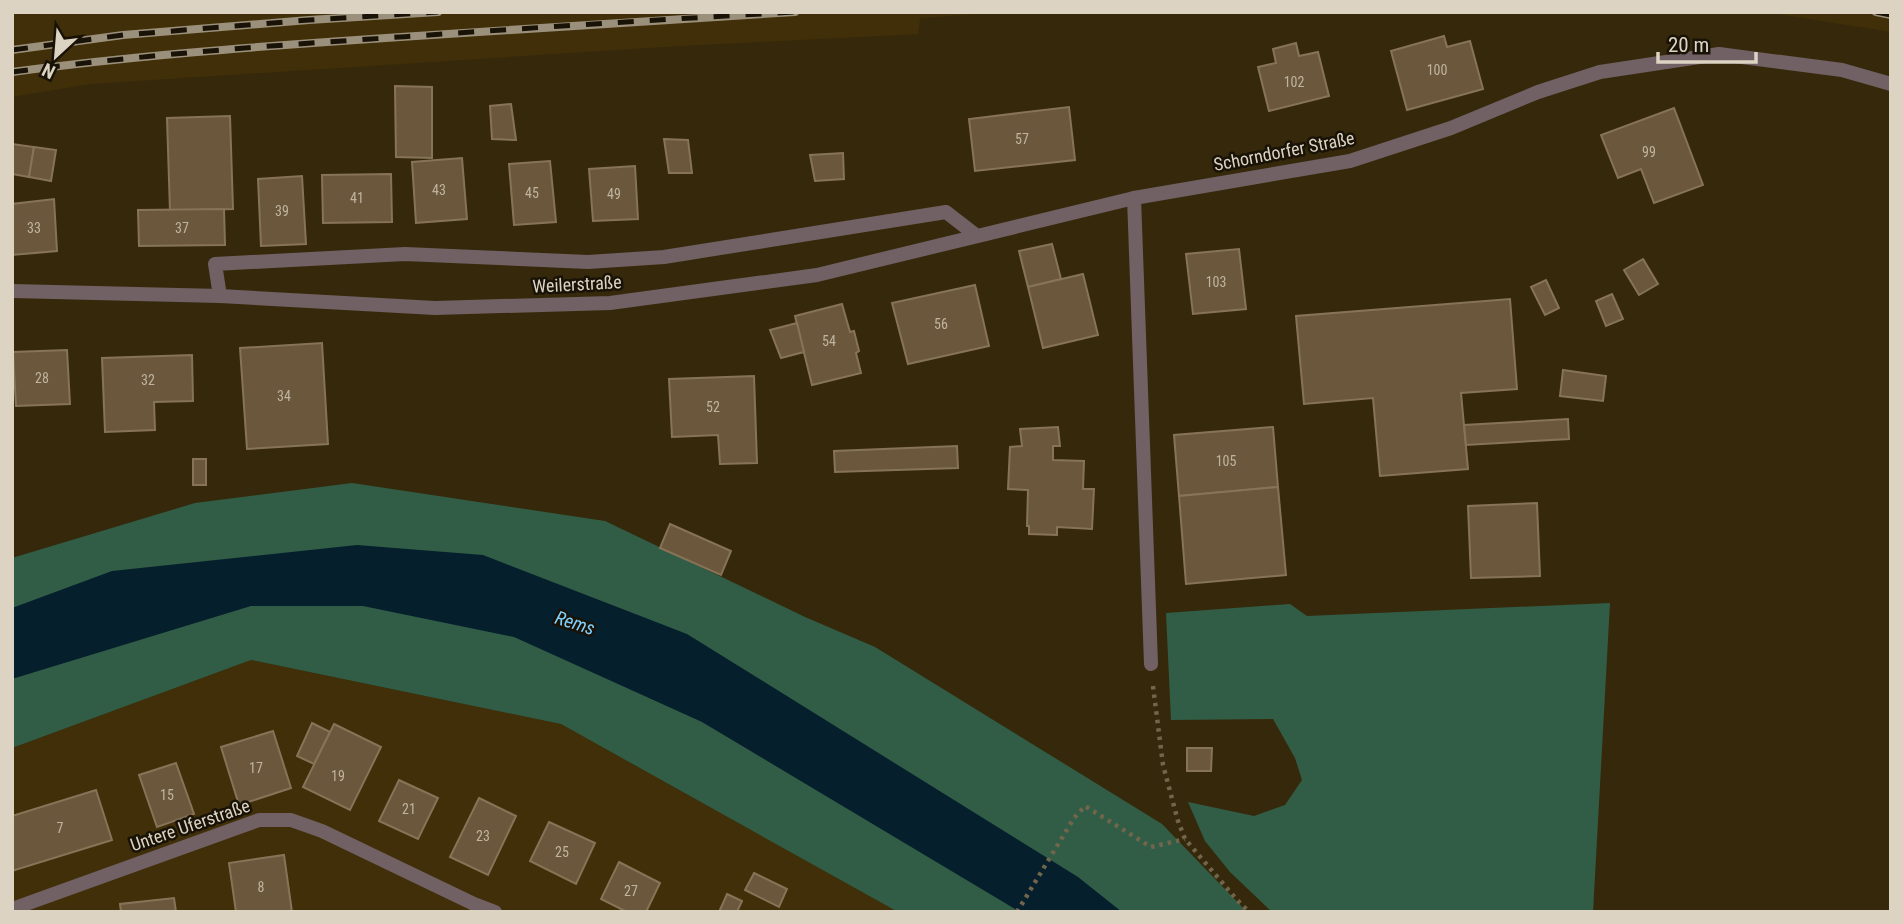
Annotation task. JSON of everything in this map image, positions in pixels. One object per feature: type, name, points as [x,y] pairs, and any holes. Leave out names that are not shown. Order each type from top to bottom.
[{"type":"street","name":"Schorndorfer Straße","points":[[1134,198],[1350,161],[1451,128],[1538,92],[1600,72],[1719,54],[1842,70],[1891,84]]},
{"type":"street","name":"Weilerstraße","points":[[12,291],[220,296],[435,308],[610,303],[817,275],[1134,198]]},
{"type":"street","points":[[1134,198],[1151,664]]},
{"type":"street","points":[[220,296],[215,264],[405,254],[588,262],[664,257],[947,212],[977,236]]},
{"type":"street","name":"Untere Uferstraße","points":[[12,909],[259,820],[291,820],[322,831],[495,912]]},
{"type":"path","points":[[1151,664],[1163,765],[1185,839],[1249,912]]},
{"type":"path","points":[[1017,912],[1074,818],[1085,806],[1151,847],[1185,839]]},
{"type":"shaded area","points":[[12,12],[1008,12],[920,18],[918,34],[663,47],[91,84],[12,97]]},
{"type":"shaded area","points":[[1763,12],[1891,12],[1891,32],[1778,14]]},
{"type":"shaded area","points":[[251,660],[561,724],[898,912],[12,912],[12,748]]},
{"type":"green space","points":[[352,483],[605,521],[805,617],[875,647],[1162,824],[1247,912],[898,912],[561,724],[251,660],[12,748],[12,558],[195,503]]},
{"type":"green space","points":[[1610,603],[1593,912],[1272,912],[1230,872],[1205,841],[1188,802],[1254,816],[1285,805],[1302,780],[1295,758],[1273,719],[1171,720],[1166,613],[1290,604],[1307,616]]},
{"type":"water","name":"Rems","points":[[357,545],[483,555],[687,634],[1078,877],[1122,912],[1020,912],[702,722],[514,637],[363,606],[251,606],[12,679],[12,608],[112,571]]},
{"type":"building","points":[[1444,36],[1447,47],[1470,41],[1483,89],[1407,110],[1391,51]]},
{"type":"building","points":[[1296,43],[1299,56],[1318,52],[1329,96],[1269,111],[1258,67],[1276,63],[1273,49]]},
{"type":"building","points":[[395,86],[432,87],[432,158],[396,157]]},
{"type":"building","points":[[511,104],[516,140],[492,139],[490,106]]},
{"type":"building","points":[[1069,107],[1075,160],[975,171],[969,119]]},
{"type":"building","points":[[1674,108],[1703,185],[1654,203],[1641,169],[1618,178],[1601,135]]},
{"type":"building","points":[[230,116],[233,209],[170,211],[167,118]]},
{"type":"building","points":[[664,139],[688,140],[692,173],[669,173]]},
{"type":"building","points":[[12,144],[34,147],[29,177],[12,174]]},
{"type":"building","points":[[34,147],[56,150],[51,181],[29,177]]},
{"type":"building","points":[[843,153],[844,179],[815,181],[810,155]]},
{"type":"building","points":[[462,158],[467,219],[416,223],[412,162]]},
{"type":"building","points":[[550,161],[556,222],[514,225],[509,164]]},
{"type":"building","points":[[635,166],[638,219],[593,221],[589,169]]},
{"type":"building","points":[[391,174],[392,222],[323,223],[322,175]]},
{"type":"building","points":[[302,176],[306,244],[261,246],[258,179]]},
{"type":"building","points":[[54,199],[57,251],[12,255],[12,204]]},
{"type":"building","points":[[224,209],[225,245],[139,246],[138,210]]},
{"type":"building","points":[[1052,244],[1061,279],[1028,287],[1019,251]]},
{"type":"building","points":[[1239,249],[1246,309],[1193,314],[1186,254]]},
{"type":"building","points":[[1643,259],[1658,284],[1639,295],[1624,270]]},
{"type":"building","points":[[1083,274],[1098,335],[1043,348],[1028,287]]},
{"type":"building","points":[[1546,280],[1559,308],[1545,315],[1531,287]]},
{"type":"building","points":[[975,285],[989,346],[908,364],[892,303]]},
{"type":"building","points":[[1612,294],[1623,319],[1606,326],[1596,301]]},
{"type":"building","points":[[1510,299],[1517,389],[1461,393],[1468,469],[1380,476],[1373,398],[1304,404],[1296,316]]},
{"type":"building","points":[[842,304],[850,332],[854,331],[861,373],[812,385],[795,316]]},
{"type":"building","points":[[797,323],[804,352],[781,358],[770,330]]},
{"type":"building","points":[[322,343],[328,444],[247,449],[240,348]]},
{"type":"building","points":[[67,350],[70,404],[16,406],[13,352]]},
{"type":"building","points":[[192,355],[193,401],[154,402],[155,430],[105,432],[102,358]]},
{"type":"building","points":[[1563,370],[1606,376],[1603,401],[1560,396]]},
{"type":"building","points":[[754,376],[757,463],[720,464],[718,435],[672,437],[669,379]]},
{"type":"building","points":[[1568,419],[1569,439],[1466,445],[1464,425]]},
{"type":"building","points":[[1058,427],[1060,446],[1053,446],[1053,460],[1084,461],[1083,489],[1094,489],[1092,529],[1057,527],[1057,535],[1029,534],[1028,490],[1008,489],[1010,447],[1022,446],[1020,429]]},
{"type":"building","points":[[1273,427],[1278,487],[1179,496],[1174,435]]},
{"type":"building","points":[[957,446],[958,468],[835,472],[834,451]]},
{"type":"building","points":[[193,459],[206,459],[206,485],[193,485]]},
{"type":"building","points":[[1278,487],[1286,575],[1186,584],[1179,496]]},
{"type":"building","points":[[1537,503],[1540,576],[1471,578],[1468,506]]},
{"type":"building","points":[[670,524],[731,551],[721,575],[660,548]]},
{"type":"building","points":[[312,723],[330,732],[314,764],[297,756]]},
{"type":"building","points":[[334,724],[381,747],[350,810],[303,787]]},
{"type":"building","points":[[273,731],[291,788],[239,805],[221,747]]},
{"type":"building","points":[[1187,748],[1212,748],[1211,771],[1187,771]]},
{"type":"building","points":[[176,763],[194,814],[157,827],[139,775]]},
{"type":"building","points":[[399,780],[438,798],[418,839],[379,821]]},
{"type":"building","points":[[96,790],[112,840],[12,871],[12,816]]},
{"type":"building","points":[[479,798],[516,816],[488,875],[450,857]]},
{"type":"building","points":[[549,822],[595,843],[576,884],[530,861]]},
{"type":"building","points":[[284,855],[292,912],[236,912],[229,863]]},
{"type":"building","points":[[619,862],[660,883],[646,912],[627,912],[601,899]]},
{"type":"building","points":[[754,873],[787,889],[779,907],[745,890]]},
{"type":"building","points":[[727,894],[742,901],[737,912],[719,912]]},
{"type":"building","points":[[174,898],[176,912],[121,912],[120,904]]},
{"type":"railway","points":[[12,50],[123,35],[438,12]]},
{"type":"railway","points":[[12,72],[281,45],[795,12]]},
{"type":"railway","points":[[1876,12],[1891,15]]}]
